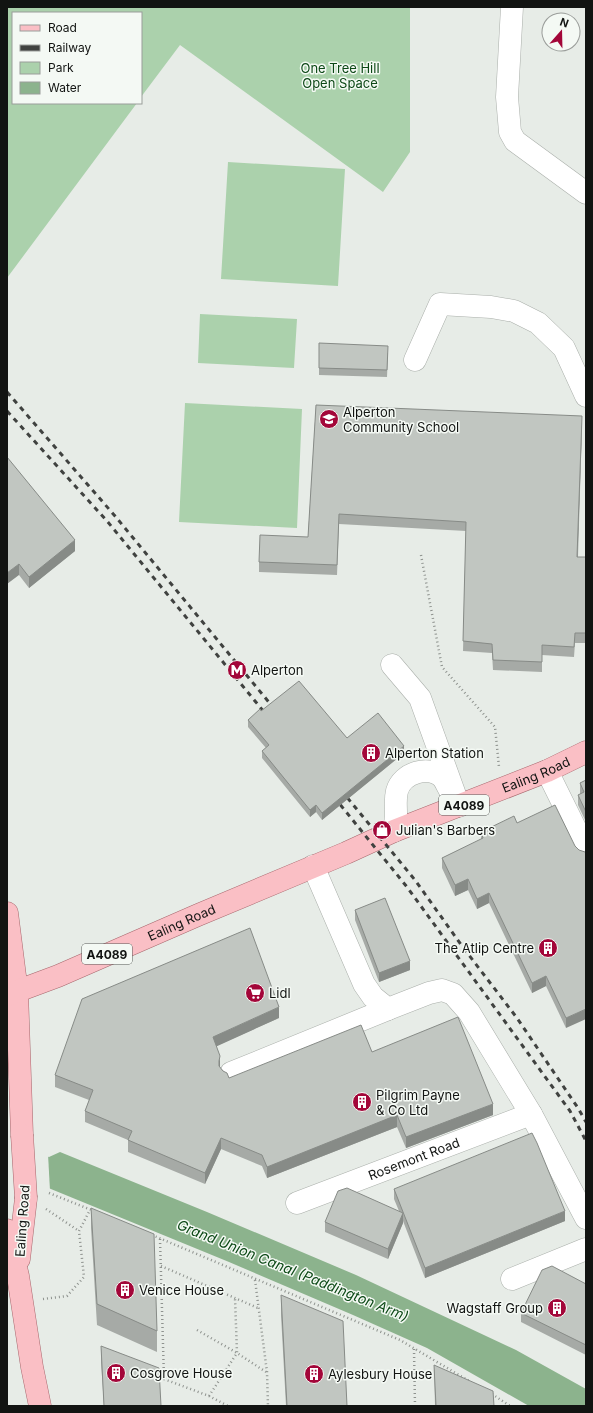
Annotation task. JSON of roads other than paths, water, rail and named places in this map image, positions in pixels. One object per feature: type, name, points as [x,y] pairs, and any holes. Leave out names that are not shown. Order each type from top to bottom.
[{"type":"main road","name":"Ealing Road","points":[[18,1276],[26,1198],[10,998],[394,831],[547,771],[586,752]]},
{"type":"main road","points":[[7,913],[10,998]]},
{"type":"main road","name":"Ealing Road","points":[[7,1230],[18,1276],[32,1367],[40,1406]]},
{"type":"street","points":[[512,7],[507,97],[510,132],[515,141],[586,193]]},
{"type":"street","points":[[415,360],[440,304],[491,307],[514,311],[538,323],[564,348],[586,396]]},
{"type":"street","points":[[392,665],[420,698],[460,806]]},
{"type":"street","points":[[547,771],[586,850]]},
{"type":"street","points":[[394,831],[397,790],[404,778],[419,772],[432,773],[442,778],[460,806]]},
{"type":"street","points":[[313,866],[364,984],[373,997],[388,1009]]},
{"type":"street","points":[[231,1073],[429,993],[442,990],[453,994],[469,1012],[531,1114],[586,1218]]},
{"type":"street","name":"Rosemont Road","points":[[297,1203],[531,1114]]},
{"type":"street","points":[[512,1278],[586,1249]]},
{"type":"water","name":"Grand Union Canal (Paddington Arm)","points":[[7,1142],[49,1157],[60,1152],[356,1275],[516,1350],[586,1389],[586,1406],[529,1406],[427,1348],[229,1262],[7,1171]]},
{"type":"railway","points":[[7,392],[115,516],[277,712]]},
{"type":"railway","points":[[7,411],[107,521],[269,718]]},
{"type":"railway","points":[[341,790],[415,880],[462,946],[517,1018],[586,1122]]},
{"type":"railway","points":[[334,797],[407,887],[570,1111],[586,1141]]},
{"type":"place","name":"Alperton Community School","points":[[329,419]]},
{"type":"place","name":"Alperton","points":[[237,670]]},
{"type":"place","name":"Alperton Station","points":[[371,753]]},
{"type":"place","name":"Julian's Barbers","points":[[382,830]]},
{"type":"place","name":"The Atlip Centre","points":[[548,948]]},
{"type":"place","name":"Lidl","points":[[255,993]]},
{"type":"place","name":"Pilgrim Payne & Co Ltd","points":[[362,1102]]},
{"type":"place","name":"Venice House","points":[[125,1290]]},
{"type":"place","name":"Wagstaff Group","points":[[557,1308]]},
{"type":"place","name":"Cosgrove House","points":[[116,1373]]},
{"type":"place","name":"Aylesbury House","points":[[314,1374]]},
{"type":"park label","name":"One Tree Hill Open Space","points":[[340,76]]}]
